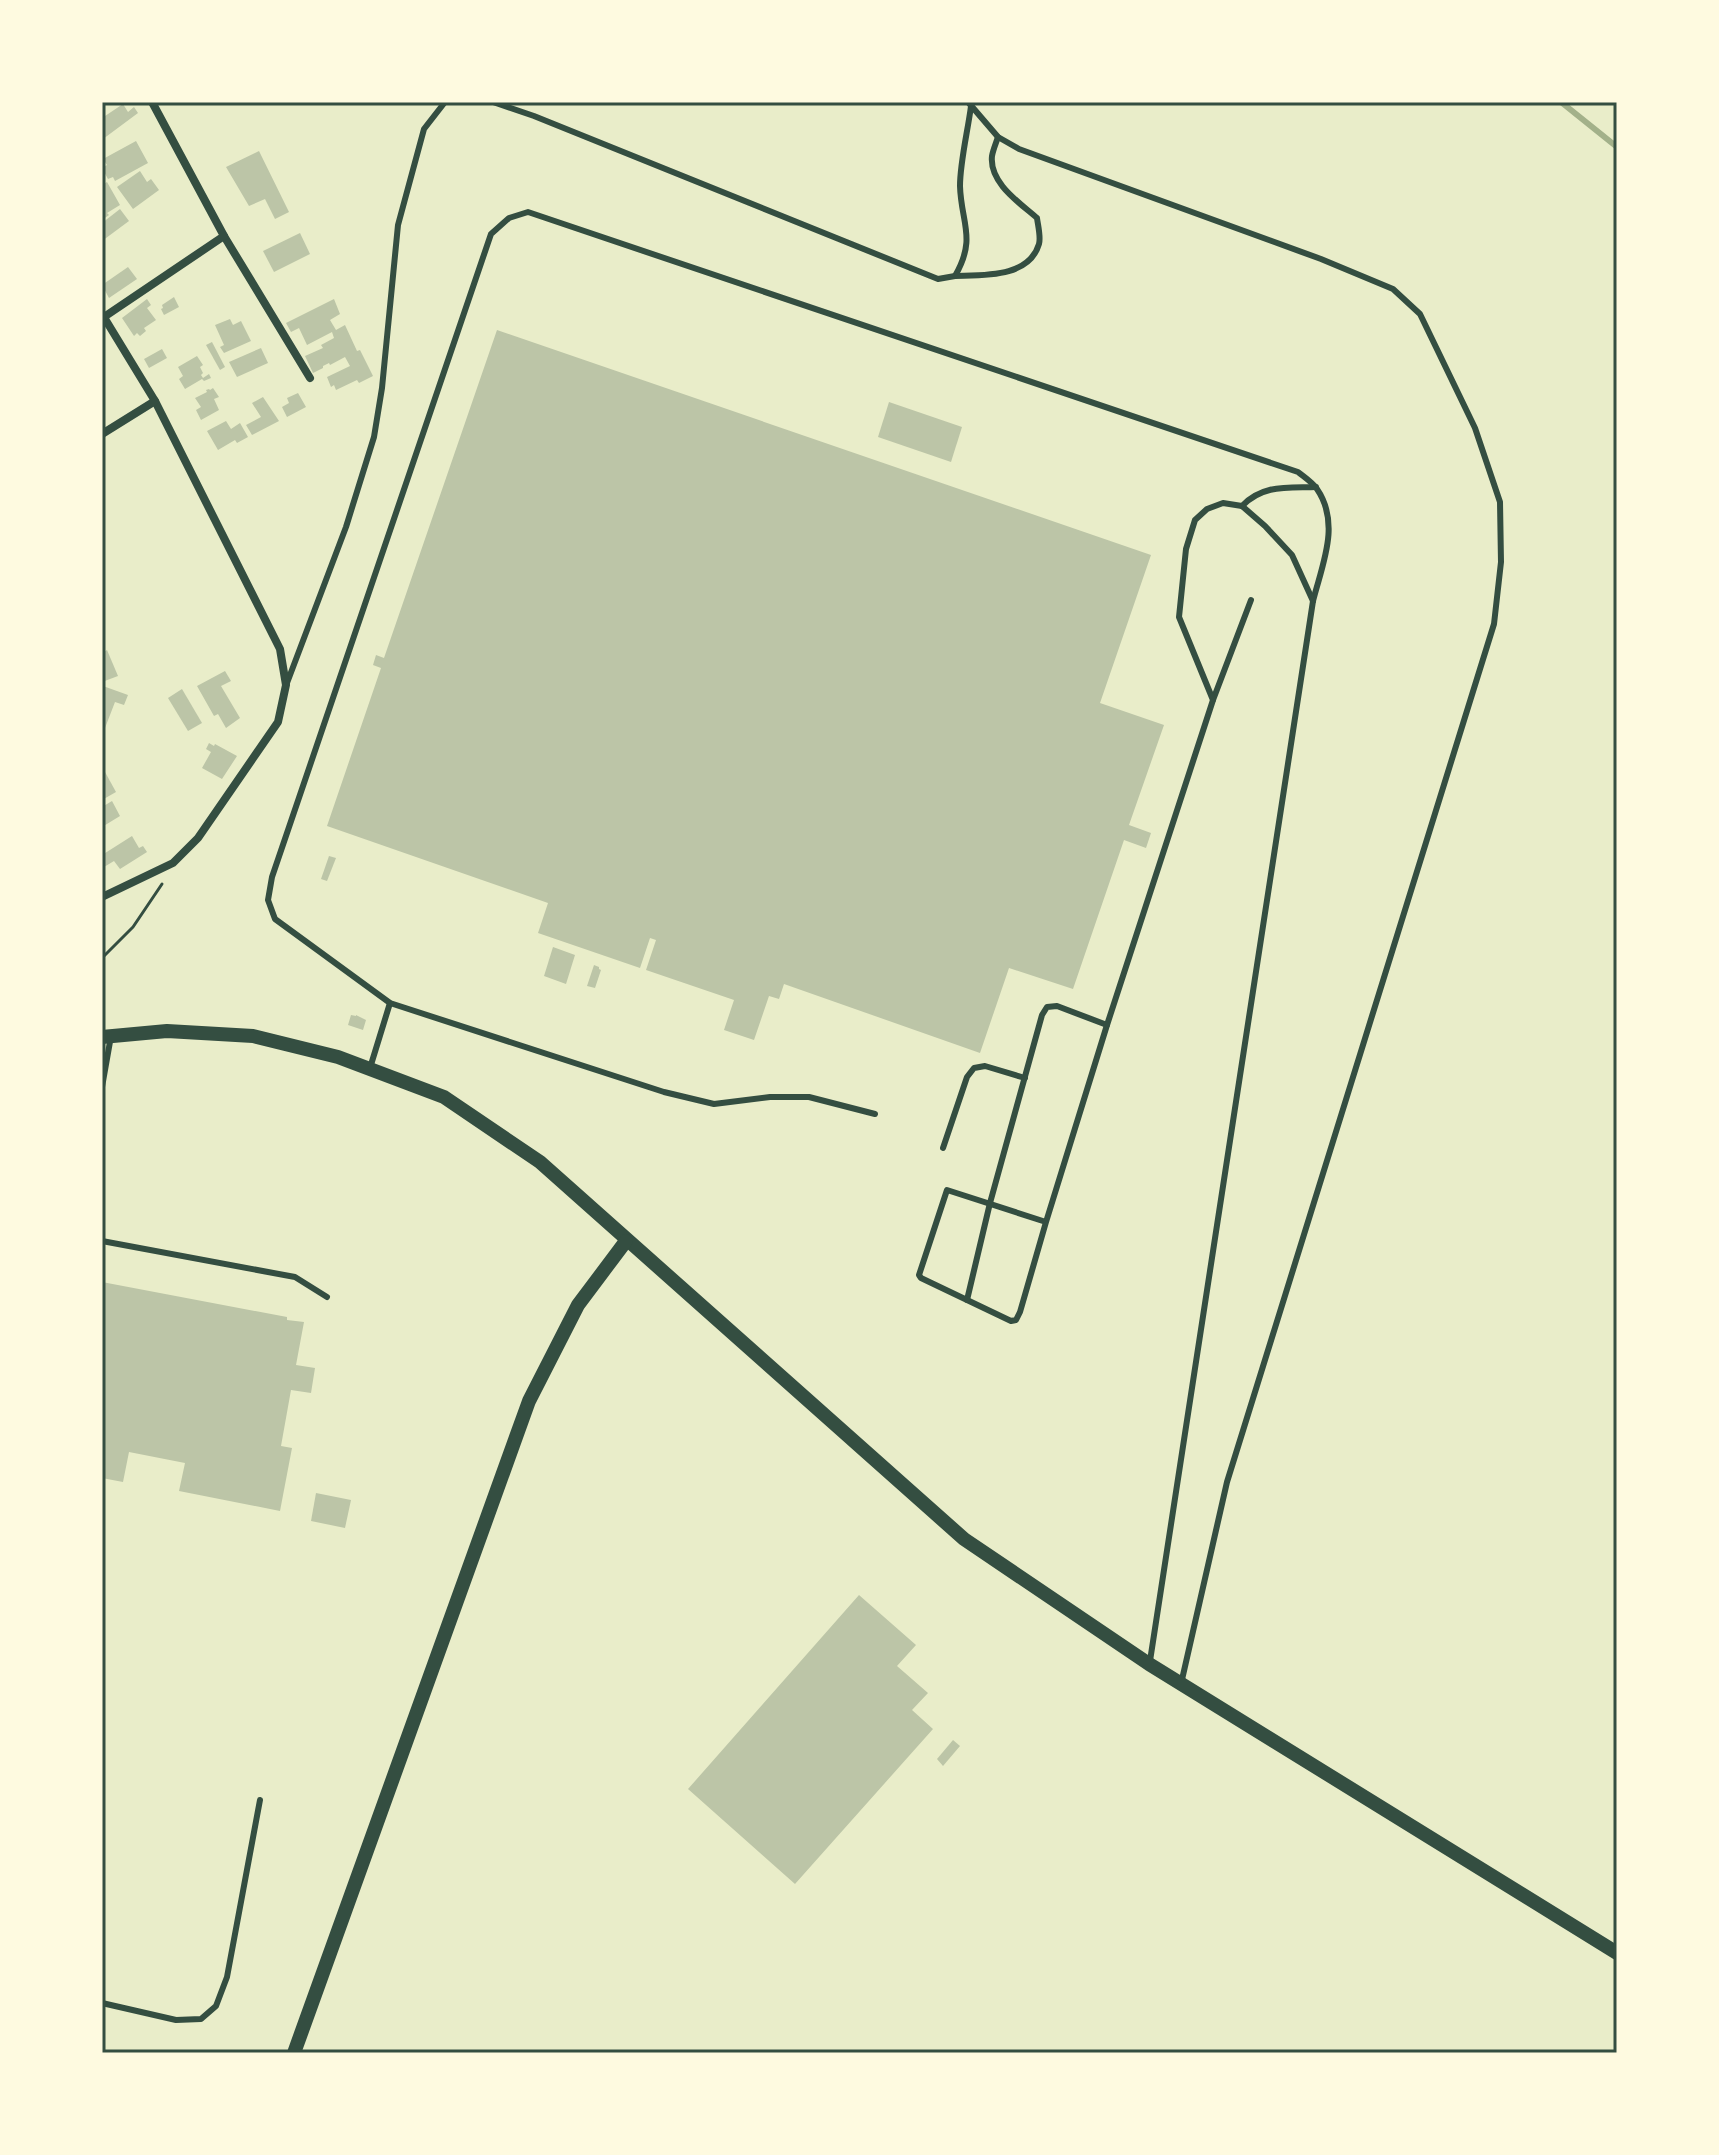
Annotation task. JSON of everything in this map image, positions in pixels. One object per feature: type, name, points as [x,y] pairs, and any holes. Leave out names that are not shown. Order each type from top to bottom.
[{"type":"street","points":[[152,102],[224,236],[310,378]]},
{"type":"street","points":[[102,897],[173,863],[198,838],[278,722],[286,685],[280,649],[155,401],[103,316],[224,236]]},
{"type":"street","points":[[102,434],[155,401]]},
{"type":"street","points":[[106,1037],[167,1031],[253,1036],[338,1057],[444,1097],[540,1162],[964,1539],[1149,1664],[1617,1953]]},
{"type":"street","points":[[294,2053],[529,1401],[578,1305],[626,1241]]},
{"type":"lane","points":[[286,685],[346,527],[374,437],[382,388],[398,225],[424,129],[445,102]]},
{"type":"lane","points":[[493,102],[938,279],[1005,274],[1031,258],[1040,242],[1037,218],[1007,192],[997,178],[991,159],[998,137]]},
{"type":"lane","points":[[955,276],[964,261],[968,240],[960,185],[970,104]]},
{"type":"lane","points":[[970,104],[998,137],[1019,149],[1321,259],[1393,289],[1420,314],[1475,428],[1500,502],[1501,562],[1494,624],[1227,1482],[1181,1684]]},
{"type":"lane","points":[[875,1114],[809,1097],[770,1097],[714,1104],[664,1092],[390,1003],[275,919],[268,900],[272,877],[491,234],[509,218],[528,212],[1298,472],[1316,487],[1325,506],[1330,537],[1313,601],[1149,1664]]},
{"type":"lane","points":[[1242,506],[1260,491],[1316,487]]},
{"type":"lane","points":[[1213,700],[1179,617],[1186,549],[1195,520],[1207,509],[1223,503],[1242,506],[1292,555],[1313,601]]},
{"type":"lane","points":[[1046,1222],[947,1190],[919,1275],[1011,1321],[1016,1320],[1107,1025],[1213,700],[1251,600]]},
{"type":"lane","points":[[370,1069],[390,1003]]},
{"type":"lane","points":[[967,1300],[990,1203],[1042,1015],[1047,1007],[1057,1006],[1107,1025]]},
{"type":"lane","points":[[102,1087],[106,1037]]},
{"type":"lane","points":[[943,1148],[967,1077],[974,1068],[985,1066],[1025,1078]]},
{"type":"lane","points":[[102,1241],[295,1277],[327,1297]]},
{"type":"lane","points":[[102,2003],[176,2020],[201,2019],[216,2006],[227,1977],[260,1800]]},
{"type":"path","points":[[102,958],[133,927],[154,898],[173,863]]},
{"type":"building","points":[[123,104],[128,112],[134,107],[138,113],[103,139],[102,118]]},
{"type":"building","points":[[136,141],[148,163],[115,181],[113,177],[108,179],[102,168],[107,165],[103,159]]},
{"type":"building","points":[[259,151],[289,212],[275,219],[265,199],[249,206],[226,167]]},
{"type":"building","points":[[140,171],[147,182],[151,179],[159,190],[133,209],[117,187]]},
{"type":"building","points":[[107,182],[120,205],[102,220],[102,185]]},
{"type":"building","points":[[120,209],[129,221],[102,241],[102,223]]},
{"type":"building","points":[[300,233],[310,254],[274,272],[263,251]]},
{"type":"building","points":[[128,267],[137,279],[109,298],[102,285]]},
{"type":"building","points":[[174,297],[179,307],[164,315],[162,305]]},
{"type":"building","points":[[147,299],[151,305],[147,308],[156,320],[144,328],[146,331],[140,336],[137,333],[134,336],[122,318]]},
{"type":"building","points":[[334,299],[340,314],[330,320],[336,330],[345,325],[373,376],[336,390],[334,385],[331,387],[327,377],[350,366],[345,357],[313,373],[305,356],[323,348],[321,345],[334,338],[332,332],[307,345],[299,328],[291,332],[286,323]]},
{"type":"building","points":[[230,319],[233,325],[241,321],[251,341],[224,353],[220,347],[224,345],[215,325]]},
{"type":"building","points":[[497,330],[1151,555],[1100,703],[1164,725],[1129,825],[1151,833],[1146,848],[1124,840],[1073,989],[1009,968],[980,1053],[784,984],[779,999],[769,996],[754,1040],[724,1030],[734,1000],[646,970],[656,940],[650,938],[640,968],[538,933],[548,903],[327,826],[381,668],[373,665],[376,655],[384,658]]},
{"type":"building","points":[[212,342],[225,367],[220,370],[206,345]]},
{"type":"building","points":[[261,348],[268,363],[237,377],[229,362]]},
{"type":"building","points":[[162,349],[167,358],[149,368],[144,359]]},
{"type":"building","points":[[197,356],[203,365],[200,367],[201,375],[203,378],[209,374],[211,378],[202,379],[185,389],[179,379],[183,376],[178,367]]},
{"type":"building","points":[[213,388],[219,397],[214,399],[219,410],[201,420],[196,410],[201,407],[195,398]]},
{"type":"building","points":[[298,393],[306,407],[287,417],[282,407],[289,403],[287,398]]},
{"type":"building","points":[[263,397],[279,421],[252,435],[246,425],[261,417],[252,403]]},
{"type":"building","points":[[889,402],[962,427],[951,462],[878,437]]},
{"type":"building","points":[[226,421],[231,429],[240,423],[248,437],[237,443],[235,440],[218,450],[207,431]]},
{"type":"building","points":[[107,650],[118,676],[102,682],[102,653]]},
{"type":"building","points":[[225,671],[231,681],[221,686],[240,718],[226,728],[218,714],[214,716],[197,686]]},
{"type":"building","points":[[103,686],[128,695],[124,705],[115,702],[105,728],[102,727]]},
{"type":"building","points":[[182,689],[202,723],[188,731],[168,698]]},
{"type":"building","points":[[209,743],[237,756],[222,779],[202,768],[211,752],[206,749]]},
{"type":"building","points":[[105,772],[116,792],[102,800],[102,774]]},
{"type":"building","points":[[112,801],[120,816],[102,827],[102,807]]},
{"type":"building","points":[[132,836],[139,848],[143,846],[147,852],[120,869],[114,861],[104,867],[102,855]]},
{"type":"building","points":[[329,856],[336,858],[327,881],[321,879]]},
{"type":"building","points":[[553,947],[575,955],[566,984],[544,976]]},
{"type":"building","points":[[594,965],[601,970],[595,988],[587,986]]},
{"type":"building","points":[[351,1015],[366,1020],[363,1030],[348,1025]]},
{"type":"building","points":[[102,1282],[304,1322],[296,1365],[315,1368],[311,1393],[291,1390],[281,1446],[292,1448],[280,1511],[179,1491],[185,1463],[129,1452],[123,1482],[102,1478]]},
{"type":"building","points":[[316,1493],[351,1500],[345,1528],[311,1521]]},
{"type":"building","points":[[859,1595],[916,1645],[897,1666],[928,1693],[912,1710],[933,1729],[795,1884],[688,1789]]},
{"type":"building","points":[[953,1740],[960,1746],[943,1766],[937,1759]]},
{"type":"waterway","points":[[1561,102],[1617,147]]}]
